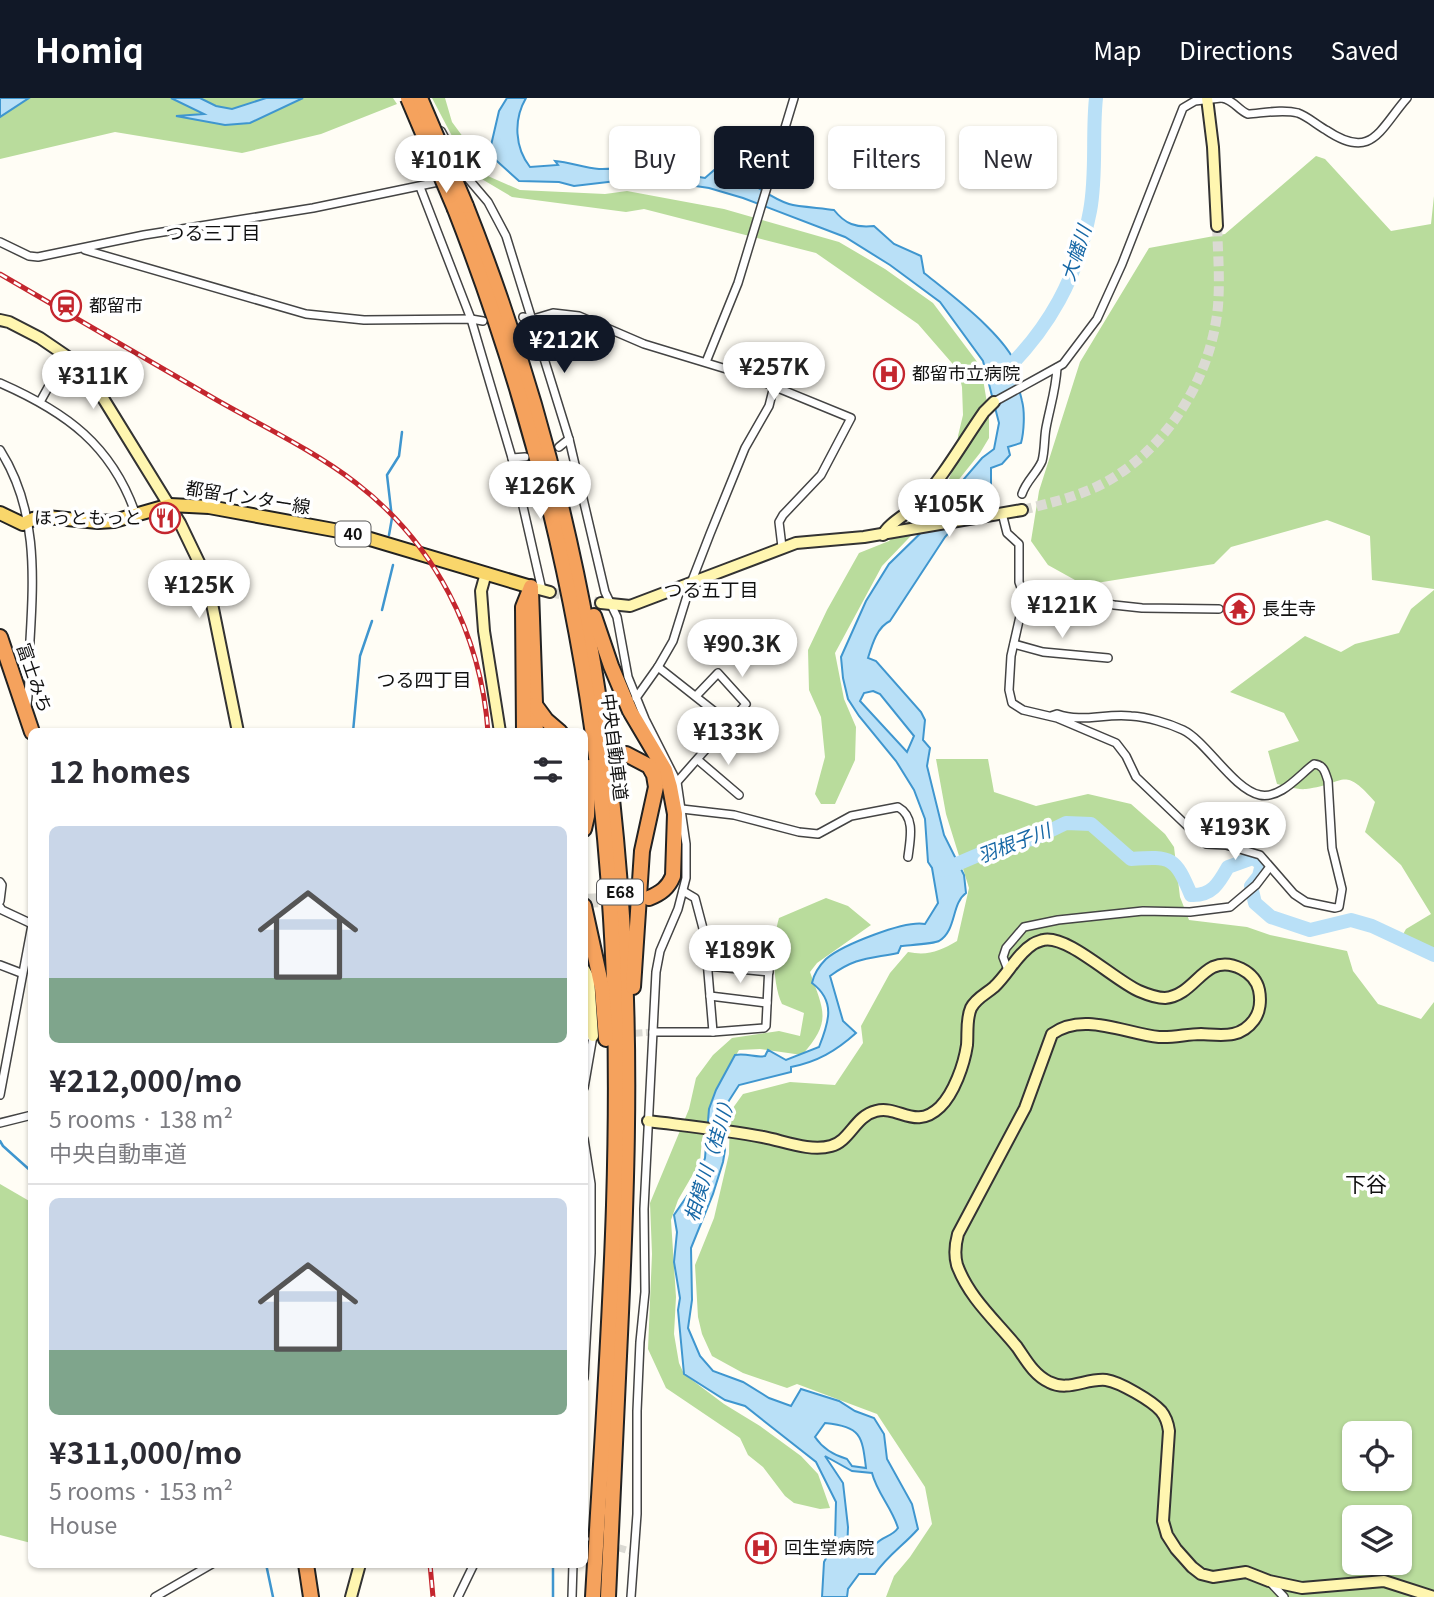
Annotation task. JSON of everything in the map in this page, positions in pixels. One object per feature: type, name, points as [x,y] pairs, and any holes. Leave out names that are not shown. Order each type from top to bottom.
[{"type":"highway","name":"中央自動車道","points":[[408,98],[460,208],[533,439],[578,632],[596,756],[611,906],[616,1084],[615,1171],[593,1597]]},
{"type":"highway","name":"中央自動車道","points":[[420,98],[460,208],[522,362],[553,473],[588,630],[607,754],[622,918],[627,1097],[623,1259],[608,1597]]},
{"type":"highway","points":[[553,473],[606,654],[630,711],[665,770],[670,787],[675,814],[673,876],[668,886],[649,898]]},
{"type":"highway","points":[[535,728],[530,708],[523,607],[541,590]]},
{"type":"highway","points":[[578,632],[587,728]]},
{"type":"highway","name":"富士みち","points":[[0,637],[31,728]]},
{"type":"highway","points":[[527,728],[530,708]]},
{"type":"highway","points":[[530,708],[555,728]]},
{"type":"highway","points":[[588,749],[588,798]]},
{"type":"highway","points":[[626,754],[649,766],[656,787],[642,851],[627,1097]]},
{"type":"highway","points":[[588,924],[602,988],[615,1171]]},
{"type":"highway","points":[[307,1568],[311,1597]]},
{"type":"main road","name":"都留インター線","points":[[0,513],[18,523],[39,517],[107,522],[170,505],[209,506],[350,533],[541,590]]},
{"type":"street","points":[[428,98],[442,134],[465,175],[488,202],[506,236],[569,439],[606,604],[617,617],[628,677],[677,782],[682,809],[686,844],[683,891],[660,951],[656,972],[644,1209],[645,1292],[637,1411],[631,1597]]},
{"type":"street","points":[[706,362],[723,324],[794,98]]},
{"type":"street","points":[[883,535],[887,526],[907,515],[925,497],[984,412],[995,402],[1057,368],[1069,359],[1081,343],[1105,304],[1183,108],[1207,99],[1222,98],[1230,100],[1242,112],[1248,114],[1296,112],[1333,135],[1356,144],[1364,144],[1379,133],[1407,98]]},
{"type":"street","points":[[1207,99],[1217,226]]},
{"type":"street","points":[[0,242],[29,256],[38,257],[144,235],[291,212],[419,187],[465,175]]},
{"type":"street","points":[[419,187],[471,318],[512,458],[541,590]]},
{"type":"street","points":[[81,249],[306,314],[363,320],[471,318],[483,321]]},
{"type":"street","points":[[523,317],[533,319],[553,313],[567,313],[644,344],[774,386],[851,418],[821,475],[779,522],[782,547]]},
{"type":"street","points":[[0,320],[40,338],[80,366],[170,505],[207,579],[237,728]]},
{"type":"street","points":[[40,402],[66,355]]},
{"type":"street","points":[[1022,494],[1042,459],[1056,388],[1057,368]]},
{"type":"street","points":[[0,383],[40,402],[71,421],[119,474],[136,515]]},
{"type":"street","points":[[636,698],[673,641],[691,583],[741,458],[769,406],[774,386]]},
{"type":"street","points":[[559,447],[569,439]]},
{"type":"street","points":[[0,450],[13,470],[29,521],[33,574],[26,712]]},
{"type":"street","points":[[512,458],[526,457]]},
{"type":"street","points":[[606,604],[630,606],[796,542],[883,535],[1022,510]]},
{"type":"street","points":[[999,514],[1007,533],[1019,544],[1019,582],[1023,593],[1009,690],[1012,703],[1023,710],[1051,716],[1116,743],[1136,777],[1206,844],[1259,855],[1294,894],[1306,902],[1339,907],[1342,889],[1332,848],[1328,781],[1319,764],[1314,764],[1279,793],[1261,795],[1246,789],[1185,731],[1130,715],[1081,719],[1070,719],[1057,714],[1051,716]]},
{"type":"street","points":[[486,573],[481,591],[484,631],[499,728]]},
{"type":"street","points":[[1023,593],[1076,596],[1142,608],[1219,610]]},
{"type":"street","points":[[1014,644],[1043,652],[1108,658]]},
{"type":"street","points":[[658,667],[697,695],[755,746]]},
{"type":"street","points":[[677,782],[746,704],[718,673],[697,695]]},
{"type":"street","points":[[698,760],[739,795]]},
{"type":"street","points":[[682,809],[734,815],[799,832],[818,834],[851,816],[898,807],[906,813],[910,823],[908,857]]},
{"type":"street","points":[[1008,970],[1003,957],[1006,948],[1024,928],[1085,916],[1230,908],[1256,885],[1269,868]]},
{"type":"street","points":[[0,882],[0,901]]},
{"type":"street","points":[[683,891],[695,898],[705,936],[713,1032]]},
{"type":"street","points":[[0,907],[2,911],[28,922]]},
{"type":"street","points":[[653,1032],[713,1032],[764,1028],[770,944],[705,936]]},
{"type":"street","points":[[648,1121],[761,1137],[816,1148],[839,1142],[864,1116],[874,1111],[889,1109],[905,1117],[918,1118],[939,1108],[948,1096],[964,1059],[971,1009],[1032,944],[1050,939],[1069,944],[1105,971],[1138,990],[1164,998],[1179,993],[1213,967],[1225,965],[1245,970],[1258,984],[1261,999],[1255,1019],[1236,1034],[1227,1037],[1202,1034],[1174,1038],[1155,1037],[1102,1025],[1071,1025],[1052,1034],[1035,1082],[1015,1125],[964,1222],[954,1247],[957,1264],[974,1294],[1034,1370],[1046,1381],[1057,1386],[1094,1381],[1119,1384],[1161,1411],[1169,1431],[1163,1521],[1175,1549],[1201,1574],[1213,1577],[1246,1572],[1269,1581],[1302,1588],[1384,1581],[1434,1597]]},
{"type":"street","points":[[0,1095],[28,942]]},
{"type":"street","points":[[0,965],[21,973]]},
{"type":"street","points":[[707,966],[769,972]]},
{"type":"street","points":[[588,976],[589,1036]]},
{"type":"street","points":[[710,996],[767,1003]]},
{"type":"street","points":[[0,1123],[28,1116]]},
{"type":"street","points":[[588,1165],[591,1184],[588,1307]]},
{"type":"street","points":[[155,1597],[205,1568]]},
{"type":"street","points":[[351,1597],[359,1568]]},
{"type":"street","points":[[458,1597],[472,1568]]},
{"type":"street","points":[[572,1597],[573,1568]]},
{"type":"street","points":[[1269,1581],[1284,1597]]},
{"type":"green space","points":[[0,98],[393,98],[397,104],[321,134],[242,153],[115,132],[0,159]]},
{"type":"green space","points":[[432,98],[445,98],[452,122],[469,145],[481,173],[520,190],[605,194],[627,191],[724,209],[839,242],[885,269],[933,303],[981,367],[989,415],[989,438],[929,517],[882,566],[835,653],[844,699],[856,727],[855,760],[835,804],[821,804],[815,794],[825,757],[821,717],[809,690],[808,650],[859,553],[889,541],[947,483],[956,463],[963,415],[958,370],[918,324],[816,253],[644,209],[626,212],[512,197],[480,178],[462,155]]},
{"type":"green space","points":[[1316,156],[1325,159],[1391,231],[1431,224],[1434,196],[1434,589],[1372,580],[1370,536],[1327,520],[1231,547],[1214,564],[1084,585],[1048,565],[1031,541],[1039,491],[1080,362],[1149,248],[1225,234]]},
{"type":"green space","points":[[1434,590],[1434,961],[1401,938],[1406,929],[1431,914],[1401,865],[1365,832],[1375,802],[1356,783],[1349,780],[1306,789],[1277,784],[1268,751],[1299,741],[1284,713],[1230,692],[1305,636],[1341,652],[1355,644],[1399,633],[1411,609]]},
{"type":"green space","points":[[936,759],[988,759],[994,792],[1036,806],[1088,794],[1131,804],[1165,834],[1174,847],[1180,897],[1189,920],[1247,927],[1270,935],[1347,951],[1353,971],[1378,1004],[1421,1019],[1434,1002],[1434,1597],[886,1597],[894,1576],[932,1524],[925,1487],[877,1414],[797,1384],[787,1388],[743,1373],[712,1356],[698,1317],[695,1265],[714,1218],[729,1154],[730,1112],[743,1094],[790,1082],[835,1085],[863,1043],[861,1026],[890,973],[908,952],[934,952],[957,941],[969,888],[946,814]]},
{"type":"green space","points":[[826,898],[848,906],[871,925],[817,963],[810,972],[822,1007],[822,1016],[818,1033],[802,1055],[760,1049],[739,1050],[716,1090],[702,1139],[700,1162],[678,1200],[671,1220],[676,1297],[674,1334],[679,1363],[684,1374],[801,1456],[818,1474],[830,1508],[820,1509],[794,1503],[785,1496],[763,1467],[748,1455],[740,1438],[666,1388],[648,1349],[652,1254],[650,1203],[689,1109],[696,1078],[713,1055],[732,1038],[779,1031],[800,1036],[804,1013],[782,1004],[776,985],[774,962],[777,927],[779,918]]},
{"type":"green space","points":[[0,1184],[28,1200],[28,1542],[0,1535]]},
{"type":"water","points":[[0,98],[29,98],[0,117]]},
{"type":"water","points":[[171,98],[200,98],[216,106],[232,109],[266,98],[303,98],[250,123],[225,125],[176,116],[204,114]]},
{"type":"water","points":[[507,98],[526,98],[519,115],[518,134],[521,151],[530,167],[558,165],[555,161],[609,168],[609,182],[574,186],[559,182],[519,181],[489,154],[499,111]]},
{"type":"water","name":"相模川（桂川）","points":[[714,170],[714,189],[759,189],[793,205],[834,210],[851,224],[874,226],[894,244],[921,256],[924,273],[964,305],[1006,347],[1019,374],[1018,385],[1024,416],[1021,443],[1008,447],[1010,455],[1002,464],[991,468],[991,485],[945,537],[890,621],[878,632],[868,658],[876,661],[925,720],[923,740],[930,748],[927,766],[944,835],[964,875],[966,893],[958,904],[949,930],[939,941],[901,946],[898,953],[855,962],[830,976],[843,1021],[856,1033],[849,1039],[818,1059],[791,1067],[791,1072],[739,1085],[723,1110],[723,1162],[691,1248],[692,1300],[688,1328],[700,1356],[713,1371],[743,1382],[769,1398],[791,1406],[801,1389],[839,1401],[874,1418],[884,1434],[887,1459],[912,1504],[918,1529],[875,1574],[859,1574],[848,1589],[847,1597],[822,1597],[824,1562],[835,1541],[836,1502],[816,1462],[745,1406],[725,1400],[684,1374],[678,1310],[680,1298],[674,1262],[677,1232],[674,1215],[696,1183],[705,1158],[709,1109],[735,1055],[765,1056],[768,1050],[786,1060],[819,1047],[826,1029],[828,1012],[825,997],[812,983],[821,964],[834,953],[874,935],[903,926],[925,924],[938,903],[932,868],[928,862],[925,819],[914,790],[896,761],[848,699],[841,657],[866,601],[889,564],[935,519],[963,480],[982,458],[994,449],[999,423],[983,361],[940,302],[890,265],[845,237],[743,198],[700,187],[700,177],[705,178]],"holes":[[[873,691],[880,694],[914,736],[907,752],[860,701],[864,693]],[[825,1423],[846,1427],[858,1435],[866,1468],[852,1466],[847,1459],[825,1448],[815,1437]],[[825,1456],[852,1471],[872,1473],[898,1528],[896,1531],[875,1545],[847,1553],[848,1527],[843,1483]]]},
{"type":"waterway","name":"大幡川","points":[[1001,375],[1047,320],[1078,258],[1092,197],[1096,98]]},
{"type":"waterway","points":[[389,535],[392,518],[387,475],[399,456],[402,432]]},
{"type":"waterway","points":[[382,610],[393,565]]},
{"type":"waterway","points":[[353,728],[360,656],[372,621]]},
{"type":"waterway","name":"羽根子川","points":[[943,870],[1006,843],[1033,839],[1066,823],[1091,824],[1131,859],[1164,859],[1176,866],[1191,895],[1210,891],[1228,867],[1253,858],[1262,864],[1259,876],[1251,886],[1255,903],[1271,917],[1310,930],[1351,920],[1372,926],[1434,955]]},
{"type":"waterway","points":[[0,1141],[28,1168]]},
{"type":"waterway","points":[[267,1568],[273,1597]]},
{"type":"waterway","points":[[553,1568],[553,1597]]},
{"type":"tunnel","points":[[1022,510],[1085,492],[1119,474],[1142,457],[1179,413],[1194,388],[1213,334],[1219,296],[1217,226]]},
{"type":"tunnel","points":[[550,592],[601,603]]},
{"type":"tunnel","points":[[588,742],[626,754]]},
{"type":"tunnel","points":[[588,901],[649,898]]},
{"type":"tunnel","points":[[625,1034],[653,1032]]},
{"type":"tunnel","points":[[609,1545],[630,1551]]},
{"type":"railway","points":[[0,274],[305,449],[340,471],[384,507],[409,533],[449,593],[475,660],[484,695],[488,728]]},
{"type":"railway","points":[[430,1568],[433,1597]]},
{"type":"place","name":"都留市","points":[[66,306]]},
{"type":"place","name":"都留市立病院","points":[[889,374]]},
{"type":"place","name":"ほっともっと","points":[[165,518]]},
{"type":"place","name":"長生寺","points":[[1239,609]]},
{"type":"place","name":"回生堂病院","points":[[761,1548]]},
{"type":"district","name":"つる三丁目","points":[[213,233]]},
{"type":"district","name":"つる五丁目","points":[[711,590]]},
{"type":"district","name":"つる四丁目","points":[[424,680]]},
{"type":"district","name":"下谷","points":[[1366,1185]]}]
